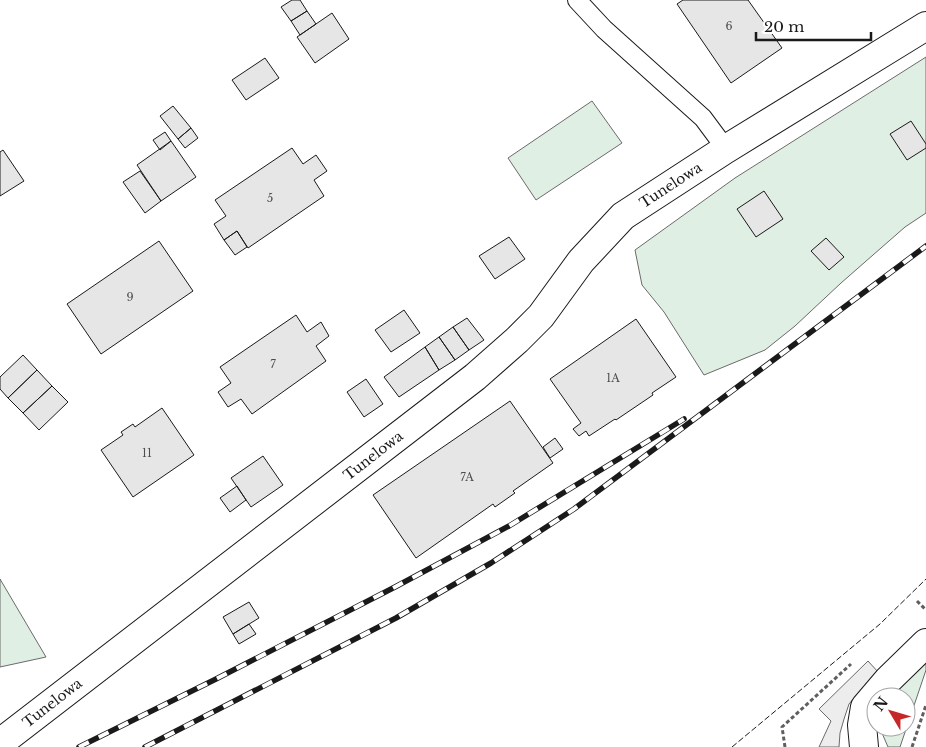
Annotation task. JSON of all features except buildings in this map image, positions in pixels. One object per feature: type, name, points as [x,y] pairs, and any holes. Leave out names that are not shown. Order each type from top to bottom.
[{"type":"street","name":"Tunelowa","points":[[0,743],[475,377],[541,316],[580,261],[623,216],[726,149],[926,26]]},
{"type":"street","points":[[864,747],[862,725],[866,707],[888,680],[926,643]]},
{"type":"lane","points":[[577,0],[604,29],[703,118],[726,149]]},
{"type":"path","points":[[917,601],[926,610]]},
{"type":"path","points":[[785,747],[782,727],[851,664]]},
{"type":"path","points":[[912,747],[926,705]]},
{"type":"green space","points":[[926,57],[926,213],[905,227],[795,326],[765,350],[704,375],[664,312],[642,285],[635,250],[735,178]]},
{"type":"green space","points":[[592,101],[622,143],[536,200],[508,158]]},
{"type":"green space","points":[[0,579],[46,657],[0,667]]},
{"type":"green space","points":[[926,658],[926,670],[916,700],[916,687],[898,687]]},
{"type":"green space","points":[[884,737],[903,737],[900,747],[888,747]]},
{"type":"shaded area","points":[[868,661],[879,673],[849,704],[840,733],[839,747],[819,747],[831,721],[819,709]]},
{"type":"railway","points":[[145,747],[396,618],[491,563],[574,509],[926,246]]},
{"type":"railway","points":[[79,747],[216,679],[509,526],[684,419]]},
{"type":"fence","points":[[732,747],[880,624],[926,579]]}]
